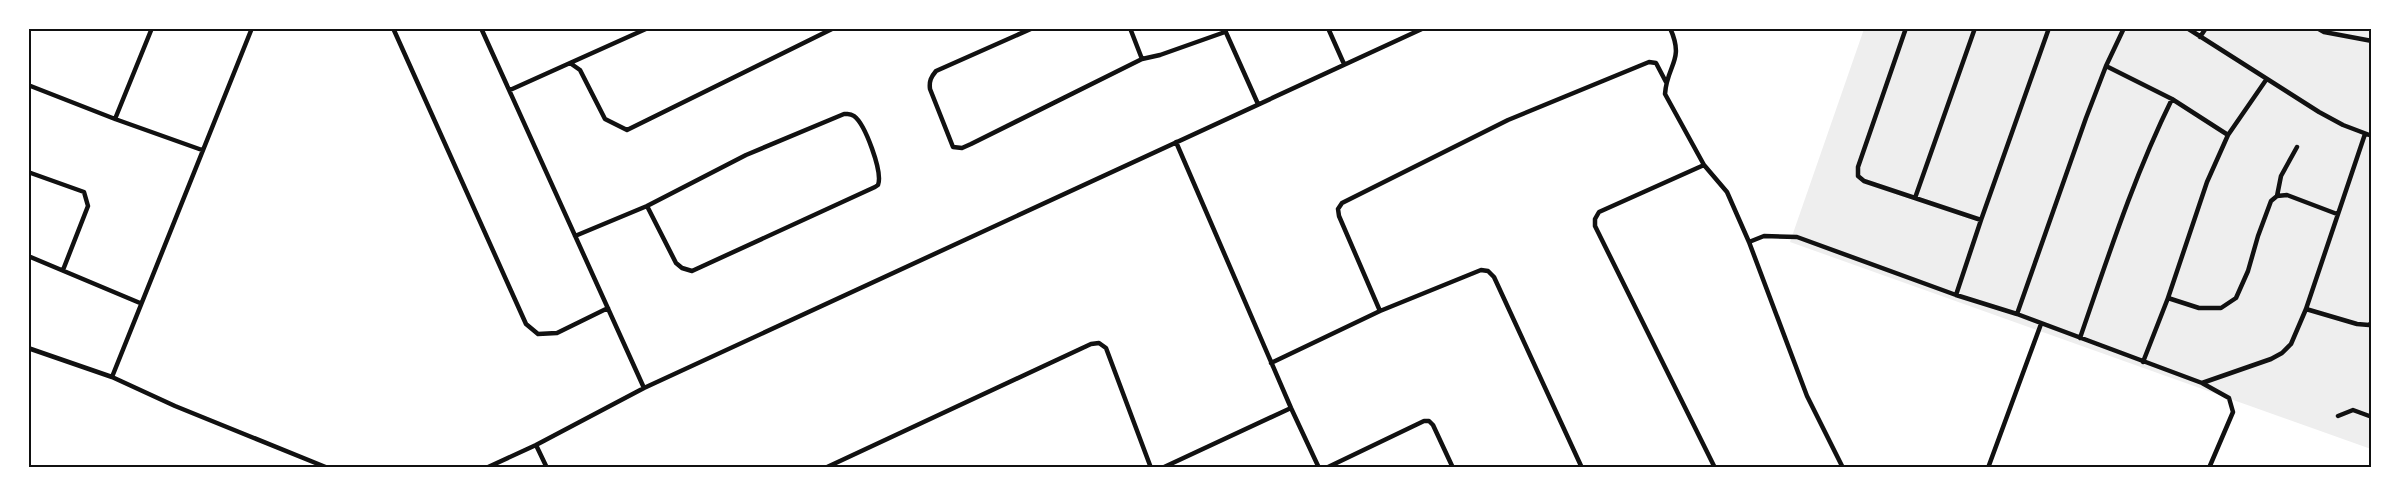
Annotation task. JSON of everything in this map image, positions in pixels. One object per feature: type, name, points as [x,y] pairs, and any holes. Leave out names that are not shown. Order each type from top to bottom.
[{"type":"street","points":[[115,119],[152,28]]},
{"type":"street","points":[[112,377],[252,28]]},
{"type":"street","points":[[393,28],[526,324],[538,334],[557,333],[608,308]]},
{"type":"street","points":[[481,28],[644,388]]},
{"type":"street","points":[[510,90],[648,28]]},
{"type":"street","points":[[815,28],[818,35]]},
{"type":"street","points":[[570,63],[580,70],[605,119],[627,130],[834,28]]},
{"type":"street","points":[[1033,28],[936,71],[932,76],[929,82],[930,89],[953,147],[963,148],[1142,59],[1160,55],[1224,30],[1258,104]]},
{"type":"street","points":[[1130,28],[1142,59]]},
{"type":"street","points":[[1328,28],[1344,64]]},
{"type":"street","points":[[486,468],[536,445],[644,388],[1424,28]]},
{"type":"street","points":[[1670,28],[1677,43],[1677,56],[1666,82],[1665,94],[1704,165],[1727,192],[1749,242],[1807,396],[1843,468]]},
{"type":"street","points":[[1906,28],[1858,167],[1858,176],[1864,181],[1981,220]]},
{"type":"street","points":[[1915,198],[1976,28]]},
{"type":"street","points":[[1956,295],[2049,28]]},
{"type":"street","points":[[2017,314],[2106,66],[2124,28]]},
{"type":"street","points":[[2187,28],[2327,117],[2372,136]]},
{"type":"street","points":[[2200,37],[2206,28]]},
{"type":"street","points":[[2317,28],[2324,32],[2372,41]]},
{"type":"street","points":[[1380,311],[1339,216],[1338,209],[1342,203],[1508,120],[1649,62],[1656,63],[1666,82]]},
{"type":"street","points":[[2106,66],[2172,99],[2228,135]]},
{"type":"street","points":[[2143,362],[2168,298],[2206,183],[2228,135],[2266,80]]},
{"type":"street","points":[[28,85],[202,150]]},
{"type":"street","points":[[2080,338],[2123,213],[2154,134],[2172,99]]},
{"type":"street","points":[[575,236],[647,206],[746,155],[844,114],[851,114],[856,118],[872,150],[880,174],[878,185],[875,187],[692,271],[676,263],[647,206]]},
{"type":"street","points":[[2202,383],[2282,353],[2291,344],[2306,309],[2365,134]]},
{"type":"street","points":[[1176,142],[1319,468]]},
{"type":"street","points":[[2277,196],[2281,176],[2297,147]]},
{"type":"street","points":[[1704,165],[1599,212],[1595,219],[1595,226],[1715,468]]},
{"type":"street","points":[[28,172],[84,192],[87,198],[88,206],[63,270]]},
{"type":"street","points":[[2168,298],[2199,308],[2220,308],[2236,298],[2248,271],[2271,201],[2277,196],[2288,195],[2337,214]]},
{"type":"street","points":[[1749,242],[1764,237],[1797,237],[1956,295],[2017,314],[2202,383],[2229,398],[2233,412],[2209,468]]},
{"type":"street","points":[[28,256],[140,303]]},
{"type":"street","points":[[1271,363],[1380,311],[1481,270],[1488,271],[1494,277],[1582,468]]},
{"type":"street","points":[[2306,309],[2356,324],[2369,325],[2372,322]]},
{"type":"street","points":[[1988,468],[2041,324]]},
{"type":"street","points":[[825,468],[1090,344],[1099,343],[1106,348],[1151,468]]},
{"type":"street","points":[[28,348],[112,377],[175,406],[328,468]]},
{"type":"street","points":[[1162,468],[1291,408]]},
{"type":"street","points":[[2338,416],[2353,410],[2372,417]]},
{"type":"street","points":[[1326,468],[1424,421],[1429,421],[1433,425],[1453,468]]},
{"type":"street","points":[[536,445],[547,468]]},
{"type":"shaded area","points":[[1864,29],[2371,29],[2371,449],[1790,242]]}]
